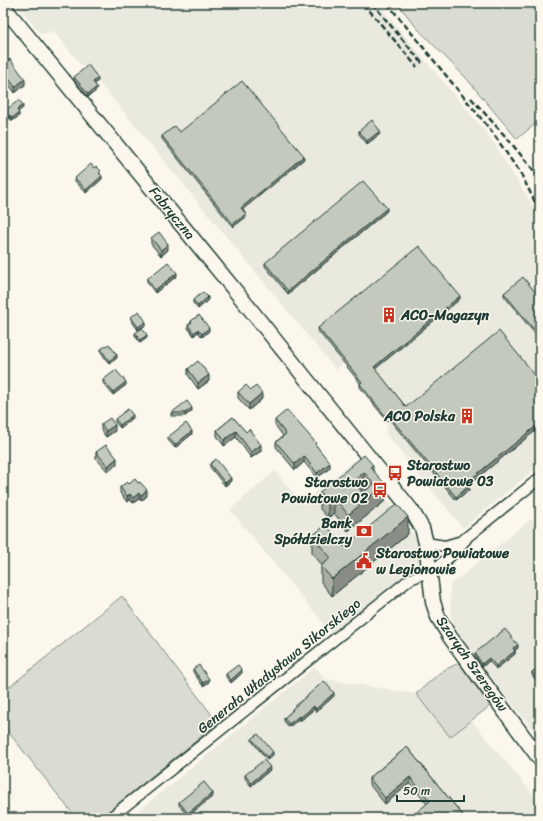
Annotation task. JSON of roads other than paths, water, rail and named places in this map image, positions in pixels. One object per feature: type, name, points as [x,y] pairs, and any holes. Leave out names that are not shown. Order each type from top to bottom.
[{"type":"street","name":"Fabryczna","points":[[3,6],[246,304],[339,421]]},
{"type":"street","name":"Szarych Szeregów","points":[[339,421],[412,511],[422,528],[426,543],[433,602],[438,617],[450,637],[540,759]]},
{"type":"street","name":"Generała Władysława Sikorskiego","points":[[110,818],[409,580],[429,571],[448,559],[458,550],[466,539],[540,478]]},
{"type":"street","name":"Generała Władysława Sikorskiego","points":[[426,543],[445,546],[466,539]]},
{"type":"railway","points":[[363,3],[417,67]]},
{"type":"railway","points":[[372,3],[422,63]]},
{"type":"railway","points":[[387,3],[493,133],[522,176],[540,212]]},
{"type":"railway","points":[[471,98],[540,178]]},
{"type":"place","name":"ACO-Magazyn","points":[[389,315]]},
{"type":"place","name":"ACO Polska","points":[[467,416]]},
{"type":"place","name":"Starostwo Powiatowe 03","points":[[395,473]]},
{"type":"place","name":"Starostwo Powiatowe 02","points":[[380,490]]},
{"type":"place","name":"Bank Spółdzielczy","points":[[364,531]]},
{"type":"place","name":"Starostwo Powiatowe w Legionowie","points":[[364,561]]}]
